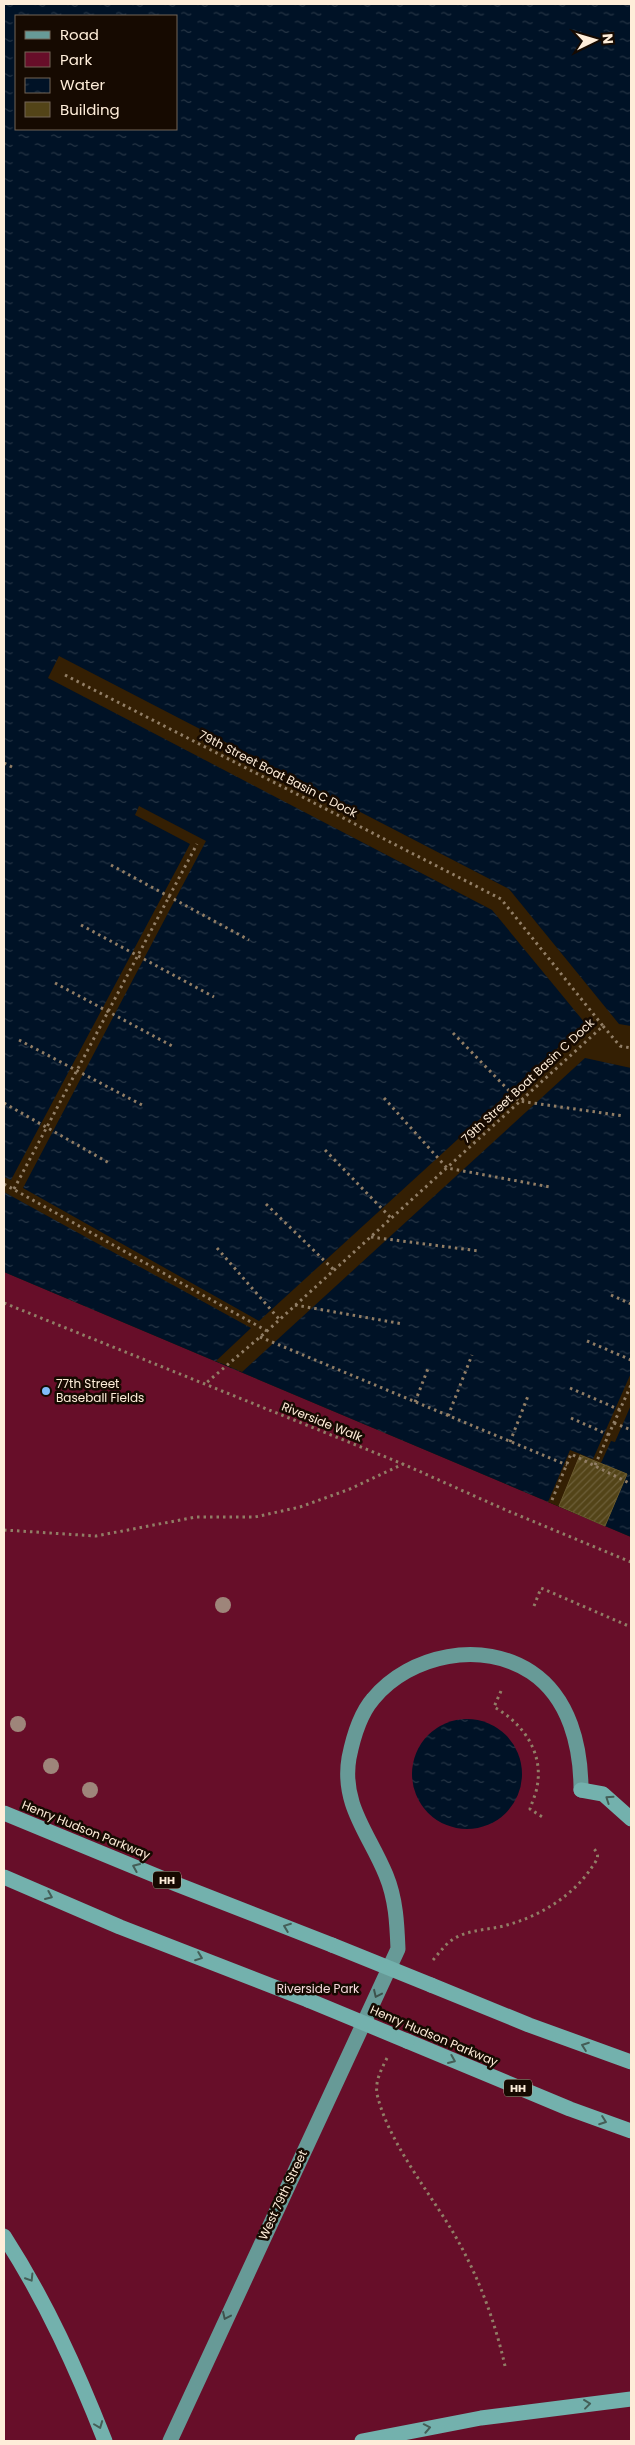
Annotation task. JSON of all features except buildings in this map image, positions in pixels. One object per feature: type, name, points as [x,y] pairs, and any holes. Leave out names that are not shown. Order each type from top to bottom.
[{"type":"highway","points":[[581,1790],[603,1794],[631,1819]]},
{"type":"highway","name":"Henry Hudson Parkway","points":[[4,1813],[529,2025],[631,2062]]},
{"type":"highway","name":"Henry Hudson Parkway","points":[[4,1876],[120,1927],[308,2000],[570,2109],[631,2131]]},
{"type":"highway","points":[[4,2236],[38,2290],[58,2330],[105,2441]]},
{"type":"highway","points":[[362,2441],[481,2418],[631,2399]]},
{"type":"main road","name":"West 79th Street","points":[[170,2441],[398,1950],[397,1913],[390,1885],[359,1823],[348,1784],[349,1760],[360,1722],[372,1700],[405,1671],[426,1663],[467,1654],[489,1655],[512,1661],[533,1673],[550,1689],[572,1726],[581,1765],[581,1790]]},
{"type":"path","name":"79th Street Boat Basin C Dock","points":[[66,675],[501,899],[603,1026],[279,1319],[267,1332],[205,1384]]},
{"type":"path","points":[[4,763],[14,768]]},
{"type":"path","points":[[14,1189],[197,844]]},
{"type":"path","points":[[111,865],[249,940]]},
{"type":"path","points":[[81,925],[214,997]]},
{"type":"path","points":[[55,983],[174,1047]]},
{"type":"path","points":[[603,1026],[620,1046],[631,1048]]},
{"type":"path","points":[[453,1033],[520,1101],[624,1116]]},
{"type":"path","points":[[19,1040],[142,1105]]},
{"type":"path","points":[[384,1098],[447,1168],[550,1187]]},
{"type":"path","points":[[4,1103],[109,1163]]},
{"type":"path","points":[[325,1150],[391,1218]]},
{"type":"path","points":[[4,1184],[267,1332]]},
{"type":"path","points":[[266,1204],[334,1270]]},
{"type":"path","points":[[370,1237],[479,1251]]},
{"type":"path","points":[[217,1248],[279,1319]]},
{"type":"path","points":[[611,1295],[631,1304]]},
{"type":"path","name":"Riverside Walk","points":[[4,1303],[404,1464],[508,1511],[631,1562]]},
{"type":"path","points":[[295,1305],[403,1324]]},
{"type":"path","points":[[260,1337],[567,1465]]},
{"type":"path","points":[[587,1341],[631,1360]]},
{"type":"path","points":[[448,1416],[472,1354]]},
{"type":"path","points":[[415,1402],[429,1366]]},
{"type":"path","points":[[570,1388],[620,1410]]},
{"type":"path","points":[[595,1465],[631,1388]]},
{"type":"path","points":[[510,1442],[528,1396]]},
{"type":"path","points":[[571,1418],[609,1435]]},
{"type":"path","points":[[614,1423],[631,1430]]},
{"type":"path","points":[[552,1500],[571,1454],[631,1484]]},
{"type":"path","points":[[4,1530],[96,1536],[196,1517],[255,1517],[300,1507],[350,1489],[404,1464]]},
{"type":"path","points":[[534,1606],[541,1588],[631,1627]]},
{"type":"path","points":[[501,1690],[494,1707],[516,1721],[530,1739],[538,1762],[538,1787],[530,1809],[544,1818]]},
{"type":"path","points":[[430,1968],[442,1948],[455,1938],[508,1925],[532,1916],[570,1893],[584,1879],[598,1858],[598,1854],[593,1848]]},
{"type":"path","points":[[388,2056],[377,2081],[377,2093],[385,2117],[418,2177],[463,2250],[484,2299],[500,2344],[505,2366]]},
{"type":"green space","name":"Riverside Park","points":[[4,1272],[631,1537],[631,2441],[4,2441]]},
{"type":"water","points":[[4,4],[631,4],[631,1537],[4,1272]]},
{"type":"water","points":[[467,1719],[488,1723],[506,1735],[518,1753],[522,1774],[518,1795],[506,1813],[488,1825],[467,1829],[446,1825],[428,1813],[416,1795],[412,1774],[416,1753],[428,1735],[446,1723]]},
{"type":"pier","points":[[59,656],[509,889],[619,1024],[631,1026],[631,1068],[585,1058],[242,1372],[216,1361],[251,1328],[4,1192],[4,1177],[11,1180],[190,844],[135,815],[139,806],[206,841],[23,1188],[259,1321],[585,1023],[492,910],[48,678]]},
{"type":"pier","points":[[631,1373],[631,1405],[615,1442],[611,1441],[601,1463],[627,1474],[605,1526],[548,1502],[570,1450],[593,1459]]},
{"type":"place","name":"77th Street Baseball Fields","points":[[46,1391]]}]
